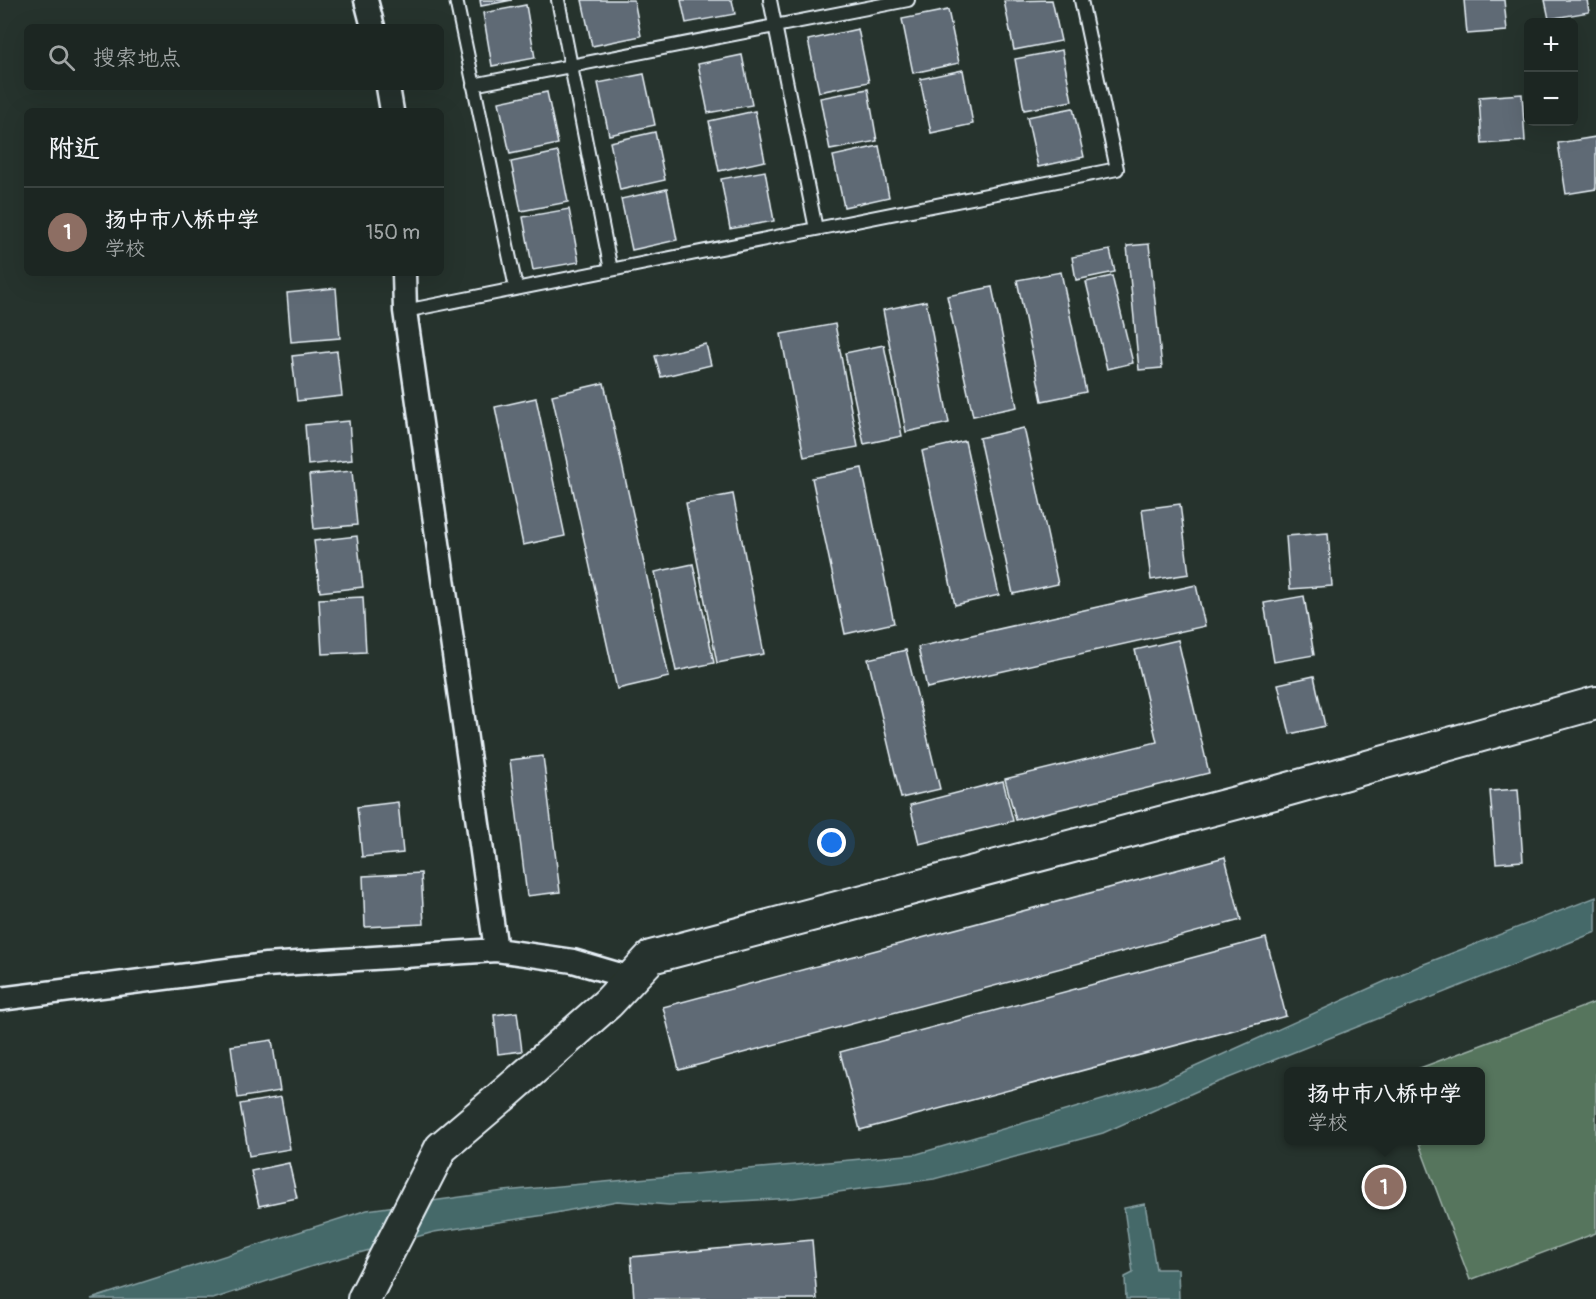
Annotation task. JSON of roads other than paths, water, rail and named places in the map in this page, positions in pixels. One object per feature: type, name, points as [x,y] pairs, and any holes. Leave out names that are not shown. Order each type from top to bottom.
[{"type":"street","points":[[366,0],[372,24]]},
{"type":"street","points":[[388,90],[392,108]]},
{"type":"street","points":[[404,276],[405,310],[496,950]]},
{"type":"street","points":[[364,1299],[441,1148],[599,1010],[651,957],[1278,792],[1596,703]]},
{"type":"street","points":[[0,999],[266,965],[496,950],[573,961],[631,978]]},
{"type":"lane","points":[[456,0],[516,288]]},
{"type":"lane","points":[[558,0],[611,270]]},
{"type":"lane","points":[[770,0],[816,229]]},
{"type":"lane","points":[[474,85],[908,0]]},
{"type":"lane","points":[[405,310],[1117,169],[1081,0]]},
{"type":"water","points":[[1596,897],[1596,932],[1206,1087],[1103,1133],[934,1179],[794,1198],[669,1205],[617,1201],[434,1232],[316,1265],[213,1299],[91,1299],[367,1210],[504,1191],[917,1154],[1157,1084],[1419,966]]},
{"type":"water","points":[[1145,1204],[1156,1269],[1178,1269],[1179,1299],[1126,1299],[1125,1277],[1133,1273],[1124,1208]]},
{"type":"place","name":"扬中市八桥中学","points":[[1384,1187]]}]
